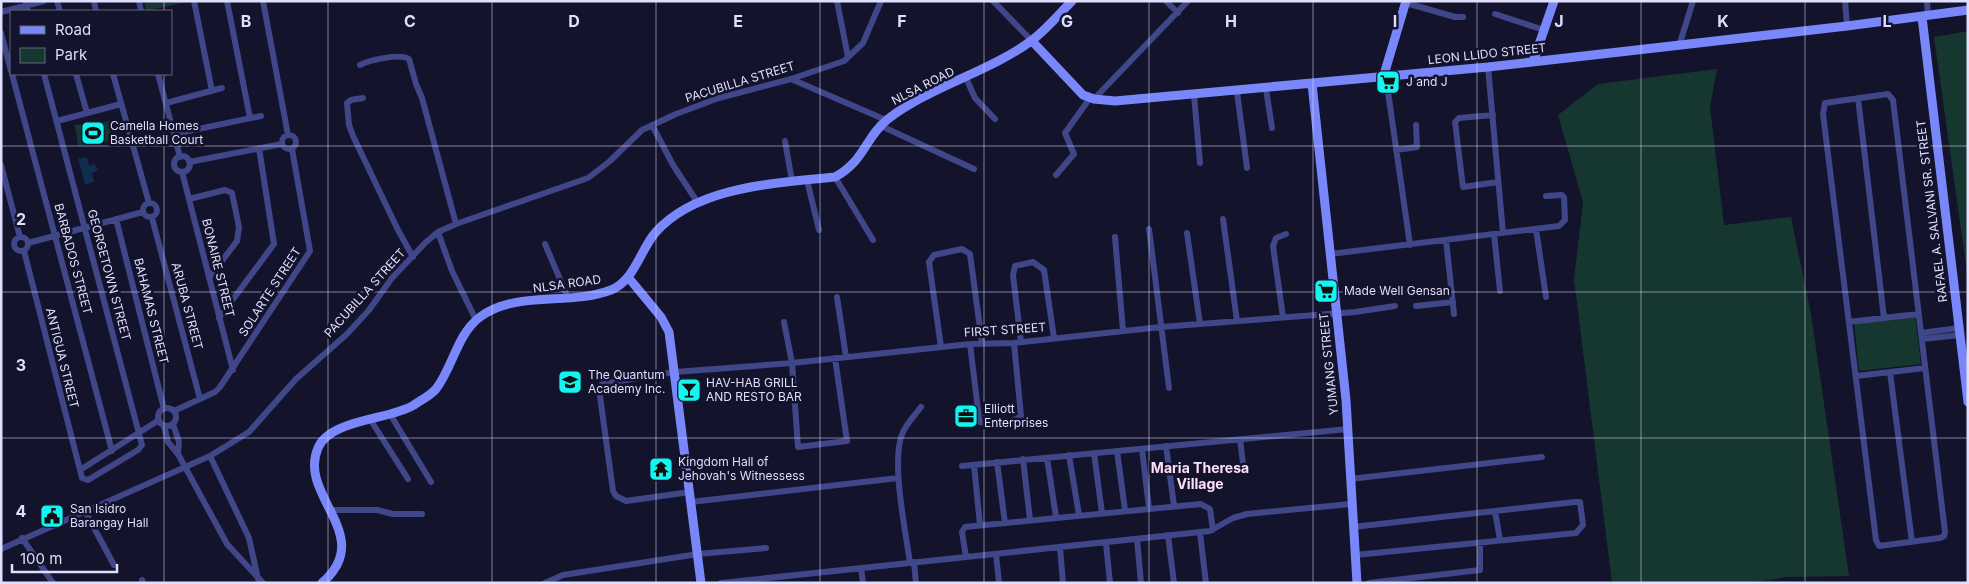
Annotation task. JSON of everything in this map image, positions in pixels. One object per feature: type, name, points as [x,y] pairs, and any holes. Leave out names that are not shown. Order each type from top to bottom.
[{"type":"main road","name":"NLSA ROAD","points":[[322,583],[335,568],[342,549],[339,528],[315,469],[318,447],[339,430],[412,407],[435,390],[467,331],[476,320],[493,309],[510,304],[568,298],[613,289],[628,277],[646,246],[662,226],[680,212],[698,203],[750,187],[835,177],[857,161],[884,123],[908,106],[966,78],[1032,41],[1072,1]]},
{"type":"main road","points":[[1533,62],[1554,1]]},
{"type":"main road","points":[[1384,78],[1406,2]]},
{"type":"main road","name":"LEON LLIDO STREET","points":[[1092,99],[1115,101],[1238,92],[1384,78],[1679,46],[1968,10]]},
{"type":"main road","name":"RAFAEL A. SALVANI SR. STREET","points":[[1925,16],[1968,402]]},
{"type":"main road","points":[[1032,41],[1083,95],[1092,99]]},
{"type":"main road","name":"YUMANG STREET","points":[[1312,84],[1348,429],[1352,527],[1357,583]]},
{"type":"main road","points":[[628,277],[666,325],[671,341],[701,583]]},
{"type":"street","points":[[1,12],[44,1]]},
{"type":"street","points":[[194,1],[212,91]]},
{"type":"street","points":[[226,1],[250,118]]},
{"type":"street","points":[[263,1],[288,135]]},
{"type":"street","points":[[837,1],[848,57]]},
{"type":"street","points":[[848,57],[863,43],[881,1]]},
{"type":"street","points":[[993,1],[1032,41]]},
{"type":"street","points":[[1166,1],[1178,13]]},
{"type":"street","points":[[1056,174],[1074,154],[1065,133],[1092,99],[1188,1]]},
{"type":"street","points":[[1679,46],[1692,1]]},
{"type":"street","points":[[1845,1],[1847,26]]},
{"type":"street","points":[[1925,16],[1927,1]]},
{"type":"street","points":[[1406,2],[1455,17],[1463,17]]},
{"type":"street","points":[[1496,14],[1544,30]]},
{"type":"street","name":"BARBADOS STREET","points":[[1,33],[10,65]]},
{"type":"street","points":[[360,65],[372,60],[402,56],[409,59],[422,98],[456,224]]},
{"type":"street","name":"PACUBILLA STREET","points":[[1,549],[22,538],[210,456],[249,432],[296,380],[347,334],[369,310],[392,278],[438,232],[588,178],[610,161],[636,135],[676,114],[719,98],[791,79],[848,57]]},
{"type":"street","points":[[1488,67],[1503,233]]},
{"type":"street","name":"BARBADOS STREET","points":[[13,75],[112,450]]},
{"type":"street","name":"GEORGETOWN STREET","points":[[44,75],[139,434]]},
{"type":"street","points":[[76,75],[87,113]]},
{"type":"street","points":[[113,75],[149,203],[157,208],[156,215],[152,218],[146,217],[143,212],[143,208],[149,203]]},
{"type":"street","points":[[158,75],[180,157]]},
{"type":"street","points":[[966,78],[976,98],[995,119]]},
{"type":"street","points":[[1384,78],[1410,245]]},
{"type":"street","points":[[791,79],[884,123],[974,169]]},
{"type":"street","points":[[166,103],[222,88]]},
{"type":"street","points":[[1266,89],[1272,128]]},
{"type":"street","points":[[1238,92],[1247,168]]},
{"type":"street","points":[[1888,94],[1893,100],[1918,314],[1945,532],[1940,538],[1882,546],[1877,544],[1823,114],[1825,103],[1888,94]]},
{"type":"street","points":[[1194,95],[1200,163]]},
{"type":"street","points":[[363,98],[351,100],[347,103],[349,125],[387,208],[413,257]]},
{"type":"street","points":[[1858,98],[1884,318]]},
{"type":"street","points":[[57,121],[121,104]]},
{"type":"street","points":[[1493,115],[1459,118],[1455,122],[1463,187],[1498,182]]},
{"type":"street","points":[[174,134],[261,116]]},
{"type":"street","points":[[652,125],[673,165],[698,203]]},
{"type":"street","points":[[1396,150],[1417,147],[1416,125]]},
{"type":"street","points":[[288,135],[296,139],[296,144],[292,149],[285,149],[282,144],[283,137],[288,135]]},
{"type":"street","points":[[785,141],[792,181]]},
{"type":"street","points":[[189,162],[282,144]]},
{"type":"street","points":[[219,318],[274,244],[259,148]]},
{"type":"street","name":"SOLARTE STREET","points":[[174,411],[215,392],[232,370],[310,251],[292,149]]},
{"type":"street","points":[[180,157],[184,157],[189,162]]},
{"type":"street","points":[[180,157],[174,164],[182,172],[188,169],[189,162]]},
{"type":"street","points":[[1,166],[20,237]]},
{"type":"street","name":"BONAIRE STREET","points":[[182,172],[232,370]]},
{"type":"street","points":[[835,177],[873,240]]},
{"type":"street","points":[[807,180],[820,230]]},
{"type":"street","points":[[189,199],[225,190],[232,193],[239,234],[237,241],[209,278]]},
{"type":"street","points":[[1330,254],[1559,226],[1565,220],[1564,197],[1562,195],[1546,196]]},
{"type":"street","points":[[20,237],[14,242],[14,246],[19,252],[24,251],[28,243],[143,212]]},
{"type":"street","name":"ARUBA STREET","points":[[152,218],[200,399]]},
{"type":"street","name":"BAHAMAS STREET","points":[[116,219],[164,409]]},
{"type":"street","points":[[1223,219],[1237,321]]},
{"type":"street","points":[[1149,229],[1169,388]]},
{"type":"street","points":[[1536,229],[1546,297]]},
{"type":"street","points":[[438,232],[452,271],[476,320]]},
{"type":"street","points":[[1187,233],[1200,324]]},
{"type":"street","points":[[1283,317],[1274,246],[1276,238],[1286,234]]},
{"type":"street","points":[[1494,234],[1500,291]]},
{"type":"street","points":[[20,237],[26,239],[28,243]]},
{"type":"street","points":[[1115,237],[1123,331]]},
{"type":"street","points":[[1446,240],[1454,314]]},
{"type":"street","points":[[545,244],[568,298]]},
{"type":"street","points":[[941,347],[929,262],[934,255],[962,249],[970,254],[982,343]]},
{"type":"street","name":"ANTIGUA STREET","points":[[24,251],[80,470]]},
{"type":"street","points":[[970,344],[979,418],[980,422],[988,423],[1015,420],[1021,416],[1013,275],[1016,266],[1033,262],[1044,270],[1054,338]]},
{"type":"street","points":[[837,297],[846,357]]},
{"type":"street","points":[[1416,306],[1453,302]]},
{"type":"street","name":"FIRST STREET","points":[[690,492],[626,501],[616,496],[613,491],[600,386],[605,382],[675,372],[792,363],[970,344],[1017,342],[1161,327],[1337,314],[1395,306]]},
{"type":"street","points":[[1849,322],[1918,314]]},
{"type":"street","points":[[784,322],[792,363],[798,447],[847,441],[836,358]]},
{"type":"street","points":[[1922,336],[1960,331]]},
{"type":"street","points":[[1856,376],[1925,368]]},
{"type":"street","points":[[1890,372],[1912,542]]},
{"type":"street","points":[[916,583],[898,478],[903,432],[922,407]]},
{"type":"street","points":[[178,454],[178,442],[173,424],[176,418],[174,411],[164,409],[159,413],[159,420],[164,426],[168,442],[178,454],[227,544],[260,581]]},
{"type":"street","points":[[390,414],[431,482]]},
{"type":"street","points":[[370,419],[408,478]]},
{"type":"street","points":[[139,434],[142,447],[88,480],[82,478],[80,470],[159,420]]},
{"type":"street","points":[[164,426],[173,424]]},
{"type":"street","points":[[962,466],[1348,429]]},
{"type":"street","points":[[1240,439],[1244,472]]},
{"type":"street","points":[[1166,446],[1174,506]]},
{"type":"street","points":[[1142,448],[1149,508]]},
{"type":"street","points":[[1117,451],[1125,510]]},
{"type":"street","points":[[1094,453],[1102,513]]},
{"type":"street","points":[[210,456],[248,538],[260,581]]},
{"type":"street","points":[[1069,456],[1079,515]]},
{"type":"street","points":[[1350,479],[1542,457]]},
{"type":"street","points":[[1047,458],[1056,517]]},
{"type":"street","points":[[1023,459],[1030,520]]},
{"type":"street","points":[[998,462],[1004,523]]},
{"type":"street","points":[[974,465],[980,525]]},
{"type":"street","points":[[691,502],[898,478]]},
{"type":"street","points":[[1352,527],[1578,502],[1582,505],[1583,525],[1576,533],[1355,555]]},
{"type":"street","points":[[966,557],[963,528],[980,525],[1201,504],[1208,506],[1211,513],[1212,530]]},
{"type":"street","points":[[721,583],[1200,533],[1212,530],[1233,518],[1248,514],[1351,504]]},
{"type":"street","points":[[331,510],[377,510],[393,514],[422,514]]},
{"type":"street","points":[[85,511],[114,566]]},
{"type":"street","points":[[1495,511],[1500,540]]},
{"type":"street","points":[[1200,533],[1206,583]]},
{"type":"street","points":[[1168,535],[1174,583]]},
{"type":"street","points":[[22,538],[53,583]]},
{"type":"street","points":[[1136,539],[1141,583]]},
{"type":"street","points":[[1106,543],[1110,583]]},
{"type":"street","points":[[1369,583],[1480,570],[1480,544]]},
{"type":"street","points":[[545,583],[563,575],[698,554],[766,548]]},
{"type":"street","points":[[1060,548],[1063,583]]},
{"type":"street","points":[[996,554],[999,583]]},
{"type":"street","points":[[861,568],[863,583]]},
{"type":"green space","points":[[144,1],[187,1],[151,10],[146,10]]},
{"type":"green space","points":[[1968,31],[1968,279],[1934,37]]},
{"type":"green space","points":[[1717,69],[1710,107],[1724,225],[1791,217],[1811,314],[1849,576],[1788,577],[1749,583],[1612,583],[1574,280],[1583,202],[1558,115],[1598,84]]},
{"type":"green space","name":"Camella Homes Basketball Court","points":[[109,121],[111,141],[78,146],[75,125]]},
{"type":"green space","points":[[1915,315],[1921,364],[1859,371],[1854,322]]},
{"type":"water","points":[[87,157],[89,166],[94,164],[98,169],[92,173],[94,182],[85,184],[78,159]]},
{"type":"place","name":"J and J","points":[[1388,82]]},
{"type":"place","name":"Camella Homes Basketball Court","points":[[93,133]]},
{"type":"place","name":"Made Well Gensan","points":[[1326,291]]},
{"type":"place","name":"The Quantum Academy Inc.","points":[[570,382]]},
{"type":"place","name":"HAV-HAB GRILL AND RESTO BAR","points":[[689,390]]},
{"type":"place","name":"Elliott Enterprises","points":[[966,416]]},
{"type":"place","name":"Kingdom Hall of Jehovah's Witnessess","points":[[661,469]]},
{"type":"place","name":"San Isidro Barangay Hall","points":[[52,516]]},
{"type":"district","name":"Maria Theresa Village","points":[[1200,476]]}]
